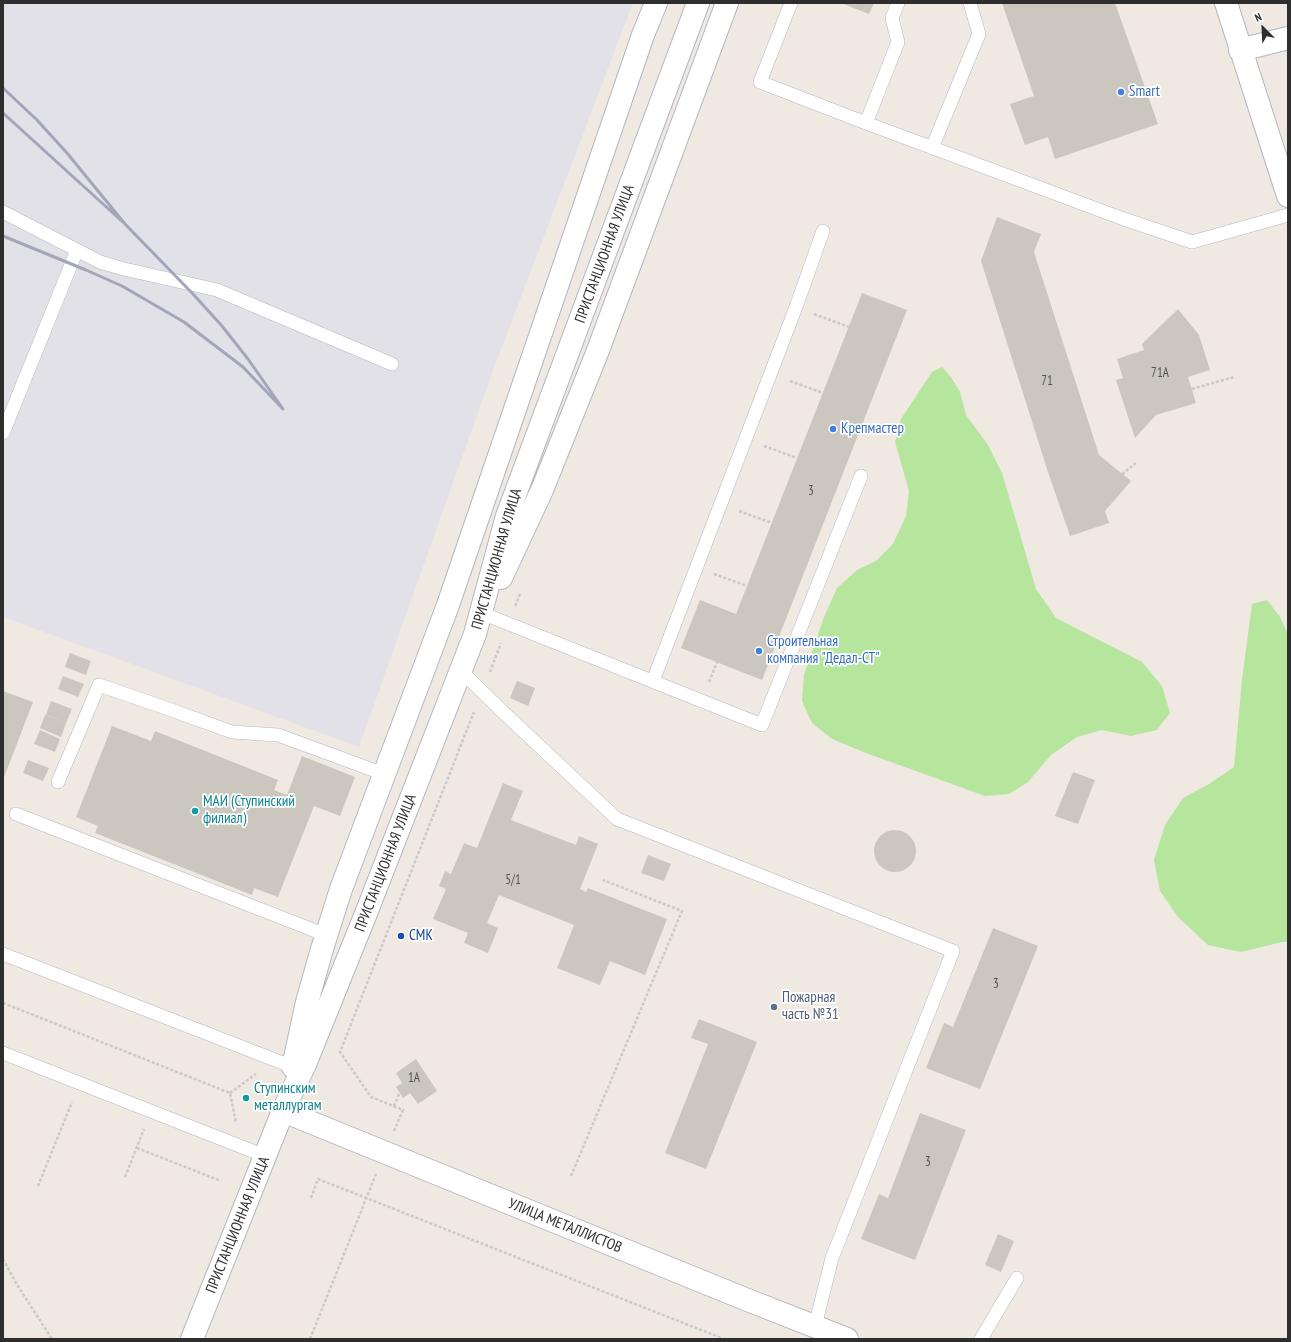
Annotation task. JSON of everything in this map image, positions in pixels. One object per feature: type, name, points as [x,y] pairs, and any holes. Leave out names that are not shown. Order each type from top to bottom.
[{"type":"main road","name":"ПРИСТАНЦИОННАЯ УЛИЦА","points":[[283,1111],[307,1002],[341,889],[448,605],[638,50],[656,3]]},
{"type":"main road","name":"ПРИСТАНЦИОННАЯ УЛИЦА","points":[[192,1339],[283,1111],[306,1062],[351,951],[475,634],[506,516],[698,3]]},
{"type":"main road","points":[[475,634],[542,490],[597,353],[727,3]]},
{"type":"main road","points":[[1226,3],[1288,196]]},
{"type":"main road","points":[[1240,50],[1288,38]]},
{"type":"main road","name":"УЛИЦА МЕТАЛЛИСТОВ","points":[[283,1111],[847,1339]]},
{"type":"lane","points":[[792,3],[760,82],[866,124],[1121,218],[1192,242],[1288,214]]},
{"type":"lane","points":[[866,124],[898,42],[892,18],[898,3]]},
{"type":"lane","points":[[932,148],[979,34],[970,3]]},
{"type":"lane","points":[[3,212],[100,262],[124,269],[218,290],[392,364]]},
{"type":"lane","points":[[653,682],[771,374],[823,231]]},
{"type":"lane","points":[[3,433],[77,250]]},
{"type":"lane","points":[[484,614],[762,725],[861,476]]},
{"type":"lane","points":[[460,670],[617,819],[953,951],[832,1258],[815,1326]]},
{"type":"lane","points":[[58,782],[98,686],[163,707],[232,732],[278,735],[384,774]]},
{"type":"lane","points":[[16,814],[326,935]]},
{"type":"lane","points":[[3,954],[293,1067]]},
{"type":"lane","points":[[3,1052],[265,1156]]},
{"type":"lane","points":[[982,1339],[1016,1278]]},
{"type":"path","points":[[796,307],[849,327]]},
{"type":"path","points":[[771,374],[823,394]]},
{"type":"path","points":[[1192,389],[1234,377]]},
{"type":"path","points":[[746,438],[797,458]]},
{"type":"path","points":[[1122,474],[1136,463]]},
{"type":"path","points":[[721,504],[772,523]]},
{"type":"path","points":[[696,567],[747,586]]},
{"type":"path","points":[[571,1176],[682,910],[603,880]]},
{"type":"path","points":[[3,1003],[230,1093]]},
{"type":"path","points":[[230,1093],[260,1071]]},
{"type":"path","points":[[38,1186],[80,1083]]},
{"type":"path","points":[[394,1106],[400,1092]]},
{"type":"path","points":[[230,1093],[236,1123]]},
{"type":"path","points":[[125,1177],[152,1111]]},
{"type":"path","points":[[137,1148],[221,1181]]},
{"type":"path","points":[[311,1198],[318,1179],[724,1339]]},
{"type":"path","points":[[310,1339],[367,1198]]},
{"type":"path","points":[[3,1259],[16,1283],[52,1339]]},
{"type":"shaded area","points":[[3,3],[633,3],[492,373],[359,747],[3,617]]},
{"type":"green space","points":[[942,367],[951,377],[960,392],[966,415],[988,445],[1002,473],[1036,589],[1056,618],[1142,662],[1162,686],[1170,713],[1157,730],[1131,736],[1102,730],[1077,737],[1051,755],[1028,782],[1009,794],[985,796],[866,753],[832,739],[812,723],[802,701],[804,675],[824,617],[837,588],[857,570],[876,561],[893,544],[906,516],[909,491],[895,442],[901,419],[932,372]]},
{"type":"green space","points":[[1267,600],[1280,617],[1288,634],[1288,942],[1282,942],[1241,952],[1208,945],[1178,917],[1160,891],[1154,860],[1165,825],[1183,798],[1209,784],[1234,767],[1242,680],[1252,604]]},
{"type":"building","points":[[841,3],[874,3],[869,14]]},
{"type":"building","points":[[1002,3],[1115,3],[1158,124],[1055,159],[1048,137],[1025,145],[1010,104],[1034,96]]},
{"type":"building","points":[[997,217],[1041,234],[1034,252],[1099,455],[1131,481],[1105,511],[1109,523],[1070,536],[1048,472],[981,261]]},
{"type":"building","points":[[862,293],[907,310],[762,680],[681,648],[700,600],[736,614]]},
{"type":"building","points":[[1178,309],[1199,335],[1210,370],[1188,377],[1196,403],[1156,415],[1135,438],[1116,380],[1123,378],[1117,359],[1144,350],[1142,344]]},
{"type":"building","points":[[70,653],[91,661],[86,675],[65,667]]},
{"type":"building","points":[[63,676],[84,684],[78,697],[58,689]]},
{"type":"building","points":[[517,681],[535,688],[528,706],[510,698]]},
{"type":"building","points":[[3,691],[33,702],[3,780]]},
{"type":"building","points":[[51,701],[72,709],[66,723],[46,715]]},
{"type":"building","points":[[45,715],[66,723],[61,737],[40,728]]},
{"type":"building","name":"МАИ (Ступинский филиал)","points":[[112,726],[151,741],[155,731],[278,780],[274,790],[287,795],[302,756],[355,777],[340,816],[314,806],[278,897],[254,888],[252,895],[95,833],[98,826],[76,817]]},
{"type":"building","points":[[40,730],[60,739],[55,752],[34,744]]},
{"type":"building","points":[[28,760],[49,768],[43,781],[23,773]]},
{"type":"building","points":[[1073,772],[1095,780],[1078,824],[1055,816]]},
{"type":"building","points":[[503,783],[523,791],[511,820],[576,845],[579,836],[598,844],[580,889],[586,892],[588,888],[667,919],[645,975],[610,961],[600,985],[557,968],[574,925],[499,895],[487,923],[498,928],[488,953],[464,943],[468,933],[433,919],[446,889],[439,886],[445,871],[451,874],[464,843],[477,848]]},
{"type":"building","points":[[891,830],[899,830],[907,833],[913,839],[916,851],[913,863],[907,869],[899,872],[891,872],[883,869],[877,863],[874,855],[874,847],[877,839],[883,833]]},
{"type":"building","points":[[648,855],[671,864],[664,881],[641,873]]},
{"type":"building","points":[[993,928],[1038,946],[980,1089],[926,1068],[944,1023],[953,1027]]},
{"type":"building","points":[[699,1019],[757,1042],[706,1169],[665,1153],[708,1044],[691,1038]]},
{"type":"building","points":[[416,1059],[437,1091],[418,1104],[410,1093],[403,1098],[396,1087],[402,1083],[396,1073]]},
{"type":"building","points":[[920,1113],[966,1130],[915,1260],[861,1239],[879,1194],[888,1198]]},
{"type":"building","points":[[998,1234],[1014,1241],[1001,1272],[985,1265]]},
{"type":"railway","points":[[3,88],[37,120],[67,153],[125,224],[3,113]]},
{"type":"railway","points":[[3,236],[122,286],[184,322],[243,367],[283,409],[248,359],[222,326],[125,224]]},
{"type":"place","name":"Smart","points":[[1121,92]]},
{"type":"place","name":"Крепмастер","points":[[833,429]]},
{"type":"place","name":"Строительная компания \"Дедал-СТ\"","points":[[759,651]]},
{"type":"place","name":"МАИ (Ступинский филиал)","points":[[195,811]]},
{"type":"place","name":"СМК","points":[[401,936]]},
{"type":"place","name":"Пожарная часть №31","points":[[774,1007]]},
{"type":"place","name":"Ступинским металлургам","points":[[246,1098]]}]
